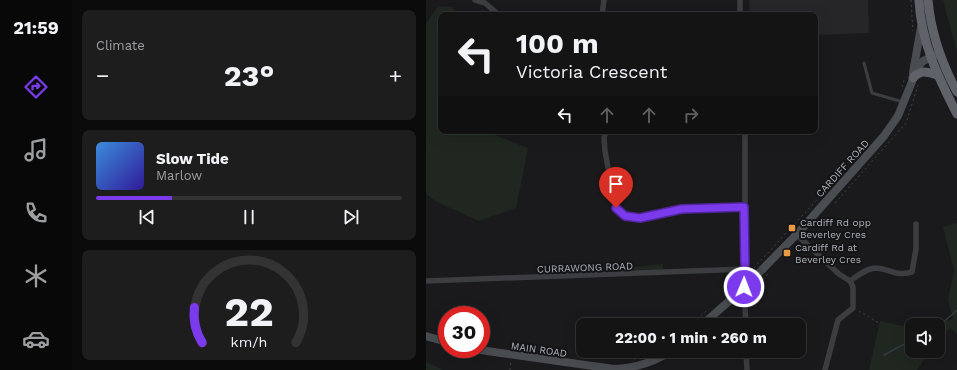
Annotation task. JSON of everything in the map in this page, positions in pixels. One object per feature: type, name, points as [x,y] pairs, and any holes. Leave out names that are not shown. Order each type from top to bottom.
[{"type":"highway","points":[[919,0],[922,24],[934,55],[957,92]]},
{"type":"highway","points":[[928,0],[937,75],[957,114]]},
{"type":"highway","points":[[913,78],[919,73],[923,72],[937,75]]},
{"type":"main road","points":[[913,78],[914,64],[919,48],[922,24]]},
{"type":"main road","name":"CARDIFF ROAD","points":[[744,287],[755,272],[797,235],[884,136],[896,120],[905,102],[913,78],[921,63],[934,55]]},
{"type":"main road","points":[[710,318],[744,287]]},
{"type":"main road","points":[[426,336],[438,339]]},
{"type":"main road","name":"MAIN ROAD","points":[[490,352],[614,368],[630,368],[650,363],[659,358]]},
{"type":"street","points":[[475,0],[485,3],[496,12]]},
{"type":"street","points":[[602,12],[604,0]]},
{"type":"street","points":[[740,0],[740,12]]},
{"type":"street","points":[[605,134],[605,151],[616,208],[625,216],[640,218],[682,209],[744,207]]},
{"type":"street","points":[[745,134],[745,269],[743,273],[746,318]]},
{"type":"street","points":[[850,281],[863,272],[875,268],[901,275],[912,272],[916,249],[916,224]]},
{"type":"street","points":[[797,235],[840,274],[850,281],[853,288],[853,308],[838,320],[825,370]]},
{"type":"street","points":[[745,269],[755,272]]},
{"type":"street","name":"CURRAWONG ROAD","points":[[426,282],[745,269]]},
{"type":"street","points":[[746,358],[746,370]]},
{"type":"lane","points":[[864,63],[872,93],[905,102]]},
{"type":"path","points":[[911,0],[913,33]]},
{"type":"path","points":[[755,272],[830,186]]},
{"type":"path","points":[[698,318],[713,306]]},
{"type":"path","points":[[853,308],[879,323]]},
{"type":"path","points":[[510,370],[512,356]]},
{"type":"shaded area","points":[[749,0],[868,0],[869,33],[818,35],[818,12],[750,12]]},
{"type":"shaded area","points":[[943,0],[957,0],[957,52]]},
{"type":"shaded area","points":[[438,6],[453,7],[454,12],[438,12],[438,134],[492,134],[528,148],[516,208],[479,221],[437,202],[426,194],[426,24]]},
{"type":"shaded area","points":[[957,223],[957,334],[950,328],[945,333],[945,322],[953,319],[948,299],[954,271],[943,227]]},
{"type":"shaded area","points":[[663,264],[663,272],[634,273],[634,267]]},
{"type":"shaded area","points":[[880,321],[905,326],[905,358],[925,358],[917,370],[869,370]]},
{"type":"shaded area","points":[[426,362],[443,370],[426,370]]},
{"type":"waterway","points":[[945,321],[957,310]]},
{"type":"waterway","points":[[884,355],[905,344]]},
{"type":"place","name":"Cardiff Rd opp Beverley Cres","points":[[792,228]]},
{"type":"place","name":"Cardiff Rd at Beverley Cres","points":[[787,253]]},
{"type":"route","points":[[616,208],[625,216],[630,218],[640,218],[682,209],[744,207],[744,287]]}]
